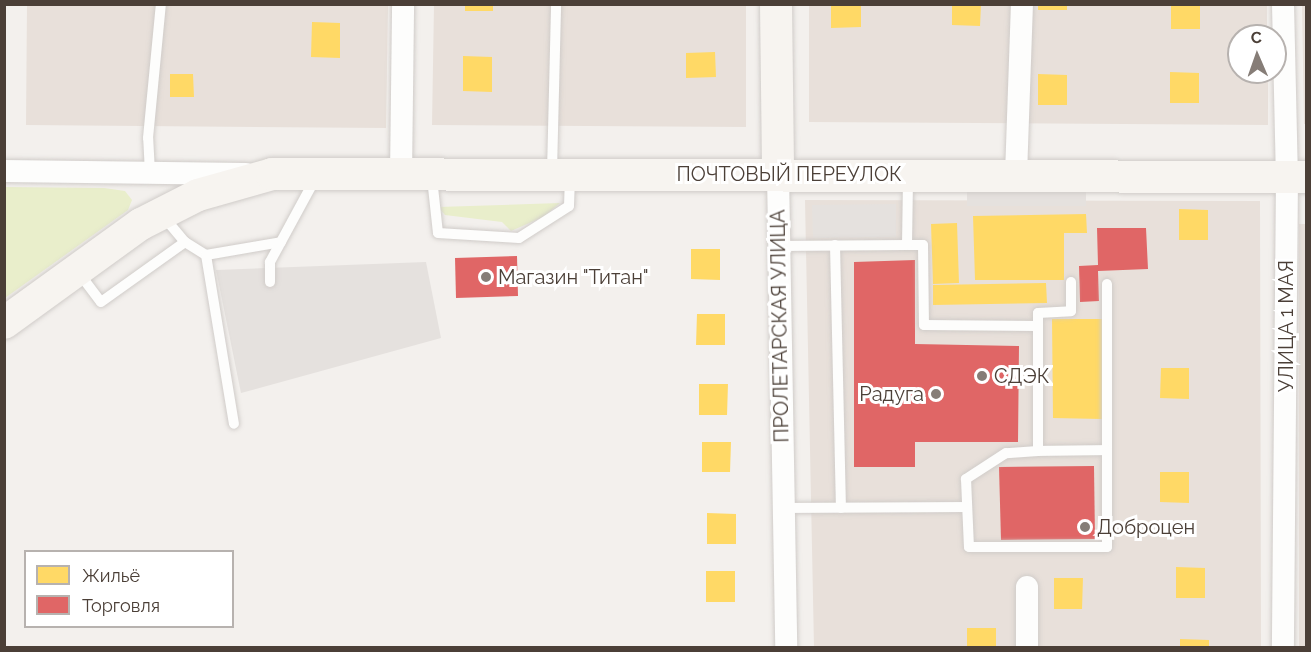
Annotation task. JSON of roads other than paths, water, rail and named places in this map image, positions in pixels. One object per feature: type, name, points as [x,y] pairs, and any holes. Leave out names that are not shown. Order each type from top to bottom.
[{"type":"main road","name":"ПРОЛЕТАРСКАЯ УЛИЦА","points":[[776,4],[778,174]]},
{"type":"main road","name":"ПОЧТОВЫЙ ПЕРЕУЛОК","points":[[4,323],[160,214],[198,195],[272,174],[908,174],[1297,177]]},
{"type":"street","points":[[403,4],[416,175]]},
{"type":"street","points":[[1016,175],[1022,4]]},
{"type":"street","name":"УЛИЦА 1 МАЯ","points":[[1283,4],[1297,177],[1283,648]]},
{"type":"street","points":[[4,171],[272,174]]},
{"type":"street","name":"ПРОЛЕТАРСКАЯ УЛИЦА","points":[[778,174],[786,648]]},
{"type":"street","points":[[1027,587],[1027,648]]},
{"type":"lane","points":[[150,173],[148,138],[161,4]]},
{"type":"lane","points":[[416,175],[438,233],[519,238],[569,206],[561,174],[556,4]]},
{"type":"lane","points":[[270,282],[270,262],[318,174]]},
{"type":"lane","points":[[907,245],[908,174]]},
{"type":"lane","points":[[160,214],[185,242],[206,255],[281,242]]},
{"type":"lane","points":[[77,270],[101,302],[185,242]]},
{"type":"lane","points":[[835,245],[841,508]]},
{"type":"lane","points":[[779,246],[923,245],[924,325],[1038,326]]},
{"type":"lane","points":[[206,255],[234,424]]},
{"type":"lane","points":[[1038,452],[1038,313],[1071,311],[1071,282]]},
{"type":"lane","points":[[1107,284],[1107,450],[1107,547],[969,547],[966,479],[1006,453],[1107,450]]},
{"type":"lane","points":[[783,508],[967,507]]},
{"type":"place","name":"Магазин \"Титан\"","points":[[486,277]]},
{"type":"place","name":"СДЭК","points":[[982,376]]},
{"type":"place","name":"Радуга","points":[[936,394]]},
{"type":"place","name":"Доброцен","points":[[1085,527]]}]
